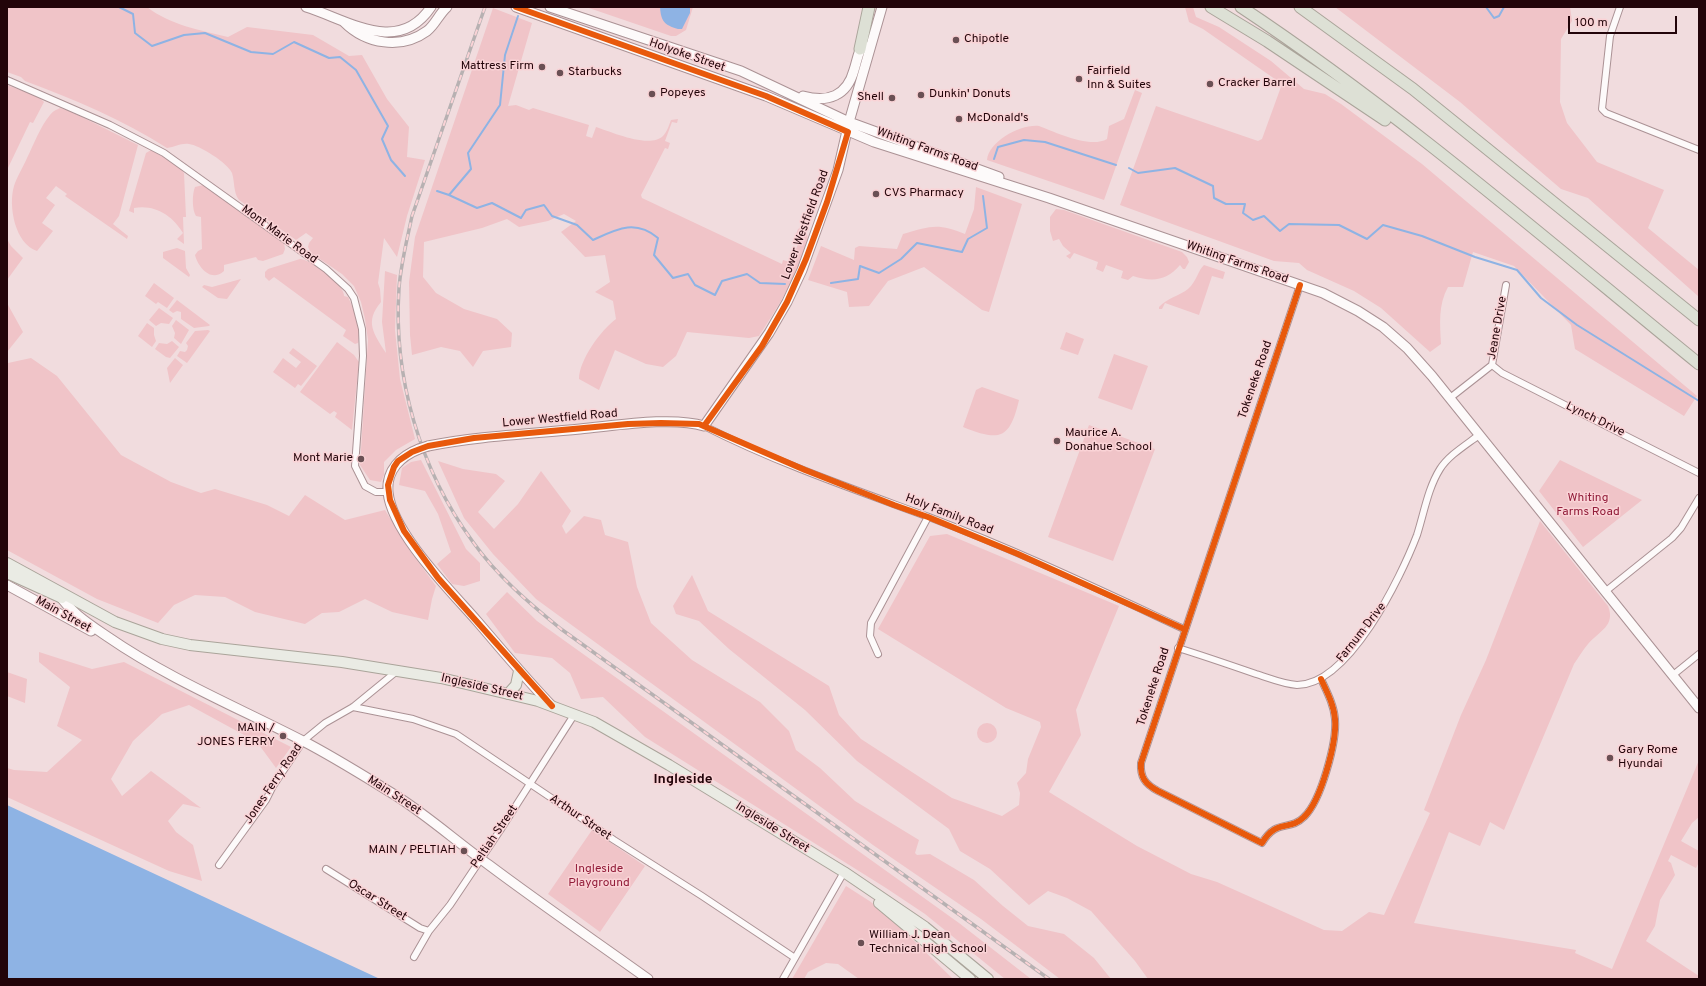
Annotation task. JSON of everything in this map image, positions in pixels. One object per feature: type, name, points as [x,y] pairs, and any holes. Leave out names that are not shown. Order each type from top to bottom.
[{"type":"highway","points":[[860,49],[869,7]]},
{"type":"highway","points":[[1211,7],[1267,41],[1453,165]]},
{"type":"highway","points":[[1240,7],[1337,75],[1453,165],[1699,364]]},
{"type":"highway","points":[[1300,7],[1413,89],[1699,320]]},
{"type":"main road","points":[[306,7],[378,32],[390,33],[402,30],[413,24],[426,14],[431,7]]},
{"type":"main road","points":[[344,21],[352,30],[377,42],[394,42],[415,37],[426,31],[447,7]]},
{"type":"main road","name":"Holyoke Street","points":[[516,7],[759,93],[848,132]]},
{"type":"main road","name":"Holyoke Street","points":[[550,7],[727,66],[785,90],[849,122]]},
{"type":"main road","name":"Lower Westfield Road","points":[[552,706],[520,671],[417,550],[397,518],[388,492],[389,477],[394,467],[404,456],[424,447],[474,438],[628,424],[677,423],[704,426],[762,346],[790,297],[827,202],[848,132],[849,122],[882,7]]},
{"type":"main road","points":[[785,90],[818,99],[834,97],[848,84],[854,72],[860,49],[877,27]]},
{"type":"main road","name":"Whiting Farms Road","points":[[849,122],[984,171],[1049,198]]},
{"type":"main road","name":"Whiting Farms Road","points":[[848,132],[927,160],[1049,198],[1300,285],[1341,301],[1383,327],[1410,351],[1450,398],[1699,708]]},
{"type":"main road","name":"Main Street","points":[[7,563],[34,582]]},
{"type":"main road","name":"Main Street","points":[[7,574],[34,582]]},
{"type":"main road","name":"Ingleside Street","points":[[34,582],[55,588],[115,622],[145,634],[178,643],[397,670],[508,694],[552,706],[574,715],[610,730],[844,872],[925,927],[988,979]]},
{"type":"main road","name":"Ingleside Street","points":[[34,582],[61,598],[85,606]]},
{"type":"main road","name":"Main Street","points":[[7,585],[120,645],[191,687],[303,741],[397,797],[450,834],[480,859],[648,979]]},
{"type":"main road","name":"Main Street","points":[[55,588],[69,608],[83,620],[120,645]]},
{"type":"main road","points":[[508,694],[516,685],[520,671]]},
{"type":"main road","name":"Ingleside Street","points":[[844,872],[970,979]]},
{"type":"street","points":[[1620,7],[1610,36],[1601,107],[1605,113],[1699,148]]},
{"type":"street","name":"Mont Marie Road","points":[[7,80],[110,125],[164,153],[320,265],[348,289],[358,309],[363,342],[355,466],[365,486],[376,492],[388,492]]},
{"type":"street","name":"Tokeneke Road","points":[[1300,285],[1184,629],[1141,762],[1142,777],[1145,783],[1158,792],[1262,843],[1274,828],[1296,822],[1306,815],[1315,800],[1325,776],[1334,744],[1335,728],[1332,706],[1321,679]]},
{"type":"street","name":"Jeane Drive","points":[[1450,398],[1492,365],[1506,285]]},
{"type":"street","name":"Lynch Drive","points":[[1492,365],[1502,373],[1699,473]]},
{"type":"street","name":"Holy Family Road","points":[[704,426],[804,470],[928,517],[1048,566],[1184,629]]},
{"type":"street","name":"Farnum Drive","points":[[1178,648],[1282,682],[1302,684],[1321,679],[1347,655],[1377,617],[1390,597],[1411,549],[1433,484],[1442,467],[1479,435]]},
{"type":"street","points":[[1606,592],[1672,538],[1681,528],[1699,498]]},
{"type":"street","points":[[878,654],[870,636],[871,623],[928,517]]},
{"type":"street","points":[[1673,675],[1699,654]]},
{"type":"street","name":"Jones Ferry Road","points":[[219,865],[266,800],[303,741],[325,723],[353,707],[397,670]]},
{"type":"street","name":"Arthur Street","points":[[353,707],[413,719],[456,734],[795,958]]},
{"type":"street","name":"Peltiah Street","points":[[414,957],[429,931],[450,905],[531,784],[574,715]]},
{"type":"street","name":"Oscar Street","points":[[326,870],[420,928],[429,931]]},
{"type":"street","points":[[783,979],[844,872]]},
{"type":"green space","points":[[7,7],[147,7],[175,23],[228,37],[247,27],[313,35],[349,56],[362,55],[387,99],[409,127],[407,157],[425,160],[407,216],[397,257],[384,238],[378,283],[381,302],[376,309],[372,322],[375,334],[386,353],[382,322],[385,271],[397,275],[395,330],[400,379],[415,439],[396,450],[384,462],[384,475],[381,482],[370,480],[360,465],[368,340],[361,302],[354,286],[342,274],[311,253],[308,247],[313,238],[306,233],[296,240],[239,200],[236,194],[232,173],[225,164],[213,155],[189,144],[167,148],[133,128],[98,111],[7,72]]},
{"type":"green space","points":[[586,7],[693,7],[686,30],[676,36],[671,36]]},
{"type":"green space","points":[[1185,7],[1193,7],[1196,17],[1219,27],[1271,61],[1304,89],[1325,94],[1341,104],[1422,164],[1697,396],[1684,416],[1575,349],[1571,325],[1514,266],[1473,252],[1463,287],[1448,287],[1440,315],[1441,344],[1430,352],[1381,308],[1354,291],[1307,270],[1299,263],[1274,261],[1120,205],[1156,106],[1258,141],[1262,139],[1282,84],[1203,29],[1189,22]]},
{"type":"green space","points":[[1335,7],[1570,7],[1572,21],[1561,39],[1560,102],[1567,123],[1597,162],[1664,190],[1648,228],[1699,270],[1699,297],[1588,198],[1561,189],[1460,102]]},
{"type":"green space","points":[[493,8],[532,23],[508,106],[516,105],[529,110],[533,108],[589,125],[586,136],[592,138],[596,127],[630,138],[649,141],[657,140],[663,136],[671,120],[678,119],[677,123],[672,122],[665,141],[670,143],[668,149],[665,148],[641,195],[642,198],[782,264],[783,260],[790,262],[799,242],[794,239],[798,229],[800,228],[806,232],[807,243],[798,270],[759,336],[749,338],[687,332],[676,356],[663,367],[646,364],[615,350],[599,390],[579,379],[583,363],[592,346],[604,330],[616,319],[613,301],[595,292],[610,282],[605,255],[585,257],[561,232],[576,221],[564,214],[548,221],[519,227],[507,219],[482,228],[424,242],[423,277],[436,293],[464,309],[497,319],[512,333],[511,347],[483,351],[473,367],[460,351],[441,347],[412,355],[409,282],[415,237]]},
{"type":"green space","points":[[7,85],[39,97],[44,102],[33,123],[30,122],[7,170]]},
{"type":"green space","points":[[1135,90],[1142,93],[1104,200],[987,160],[993,146],[1000,140],[1015,131],[1032,126],[1039,126],[1082,141],[1100,142],[1107,139],[1109,126],[1124,119]]},
{"type":"green space","points":[[60,108],[72,112],[138,145],[119,216],[113,224],[128,236],[127,239],[65,196],[67,194],[56,186],[46,198],[55,205],[42,223],[53,231],[37,251],[29,247],[18,233],[12,204],[14,186],[43,125],[51,114]]},
{"type":"green space","points":[[151,150],[179,166],[184,173],[186,217],[183,217],[184,244],[177,239],[183,233],[179,227],[174,221],[163,213],[142,207],[134,208],[134,213],[129,211],[146,153]]},
{"type":"green space","points":[[203,185],[284,243],[285,249],[283,254],[263,261],[258,260],[256,257],[224,265],[224,271],[219,274],[214,275],[206,272],[199,264],[195,255],[202,249],[201,217],[196,216],[193,202],[195,187]]},
{"type":"green space","points":[[976,187],[1022,204],[989,312],[982,310],[924,267],[888,281],[869,306],[849,307],[847,292],[808,280],[821,246],[854,260],[855,248],[859,246],[897,249],[903,234],[921,229],[941,227],[965,234],[974,209]]},
{"type":"green space","points":[[1056,209],[1064,210],[1182,252],[1187,257],[1189,262],[1185,269],[1183,269],[1180,265],[1170,274],[1159,279],[1147,279],[1133,276],[1128,280],[1121,278],[1123,271],[1106,265],[1103,272],[1096,269],[1098,262],[1074,253],[1070,259],[1066,256],[1071,253],[1063,246],[1059,239],[1053,241],[1050,231],[1050,217]]},
{"type":"green space","points":[[7,239],[11,246],[23,258],[7,280]]},
{"type":"green space","points":[[177,248],[185,251],[186,268],[190,275],[189,277],[163,258],[163,252]]},
{"type":"green space","points":[[300,259],[312,263],[326,273],[343,291],[344,296],[348,297],[353,307],[359,332],[358,343],[355,344],[343,336],[346,330],[274,277],[269,281],[265,277],[265,272],[268,269]]},
{"type":"green space","points":[[1204,265],[1225,272],[1223,279],[1212,276],[1199,315],[1165,303],[1162,309],[1159,309],[1159,307],[1166,301],[1188,289]]},
{"type":"green space","points":[[241,279],[227,299],[218,298],[202,287],[204,285],[212,287]]},
{"type":"green space","points":[[154,283],[174,298],[167,308],[158,302],[156,304],[145,296]]},
{"type":"green space","points":[[177,300],[210,325],[194,328],[181,319],[181,312],[177,311],[173,313],[169,310]]},
{"type":"green space","points":[[7,303],[23,332],[7,352]]},
{"type":"green space","points":[[159,308],[173,318],[169,324],[161,323],[156,326],[149,320]]},
{"type":"green space","points":[[176,320],[189,330],[181,344],[174,338],[175,333],[172,326]]},
{"type":"green space","points":[[147,323],[154,328],[156,341],[152,347],[138,336]]},
{"type":"green space","points":[[195,331],[210,331],[187,363],[177,356],[180,351],[185,352],[187,350],[188,346],[186,343]]},
{"type":"green space","points":[[1066,332],[1084,339],[1078,355],[1060,349]]},
{"type":"green space","points":[[172,341],[179,347],[170,358],[166,357],[155,349],[159,343],[167,344]]},
{"type":"green space","points":[[337,342],[354,355],[359,362],[352,430],[335,417],[337,413],[334,411],[330,414],[300,392]]},
{"type":"green space","points":[[293,348],[317,366],[301,386],[298,384],[295,388],[273,372],[283,358],[296,368],[301,362],[289,353]]},
{"type":"green space","points":[[7,352],[8,363],[31,358],[57,376],[121,455],[171,482],[201,493],[215,489],[267,505],[289,516],[305,495],[345,520],[385,510],[410,551],[436,586],[428,620],[392,612],[365,599],[339,612],[322,613],[305,624],[255,612],[225,597],[195,595],[174,605],[158,623],[97,599],[7,550]]},
{"type":"green space","points":[[1114,354],[1148,366],[1132,410],[1098,398]]},
{"type":"green space","points":[[175,358],[183,365],[170,383],[167,368]]},
{"type":"green space","points":[[982,387],[1019,400],[1012,423],[1002,434],[986,435],[963,427],[976,390]]},
{"type":"green space","points":[[1089,425],[1155,449],[1113,561],[1048,537]]},
{"type":"green space","points":[[421,460],[466,549],[480,563],[480,581],[464,586],[452,584],[437,564],[451,552],[438,514],[425,491],[399,485],[402,468],[411,462]]},
{"type":"green space","name":"Whiting Farms Road","points":[[1560,460],[1642,500],[1583,547],[1539,491]]},
{"type":"green space","points":[[438,461],[463,469],[496,474],[505,481],[478,512],[494,529],[518,504],[541,471],[571,511],[562,526],[566,534],[584,516],[601,520],[605,535],[628,542],[637,587],[651,623],[692,660],[760,702],[789,731],[796,750],[820,768],[855,801],[919,840],[915,853],[917,855],[930,854],[974,880],[1028,926],[1064,934],[1094,958],[1111,979],[1060,979],[981,919],[873,845],[536,599],[493,554],[464,518]]},
{"type":"green space","points":[[1540,521],[1608,606],[1610,619],[1605,628],[1582,651],[1574,664],[1504,830],[1490,822],[1480,846],[1449,832],[1414,923],[1576,950],[1575,953],[1612,969],[1699,760],[1699,817],[1692,823],[1681,841],[1699,851],[1699,862],[1696,868],[1671,855],[1668,861],[1671,863],[1675,875],[1660,900],[1655,926],[1646,941],[1699,976],[1699,979],[1148,979],[1135,961],[1091,911],[1067,898],[1048,891],[1029,905],[990,869],[960,851],[949,829],[857,761],[805,710],[729,649],[699,621],[676,614],[673,606],[692,575],[708,611],[829,686],[839,715],[861,739],[952,798],[1002,816],[1019,805],[1020,793],[1017,783],[1026,773],[1028,759],[1041,727],[1040,722],[1006,708],[878,629],[930,536],[947,534],[1119,606],[1076,710],[1081,735],[1049,792],[1137,846],[1191,874],[1217,882],[1324,930],[1342,931],[1369,912],[1384,915],[1430,813],[1424,810],[1461,715],[1486,660]]},
{"type":"green space","points":[[507,592],[537,621],[959,923],[1031,979],[1005,979],[925,914],[645,737],[603,697],[581,699],[570,673],[552,658],[515,653],[486,614]]},
{"type":"green space","points":[[39,652],[92,669],[124,662],[291,747],[276,768],[257,742],[189,705],[162,714],[133,741],[111,779],[122,796],[151,771],[201,808],[183,804],[168,821],[176,832],[193,845],[202,881],[169,871],[7,797],[7,768],[14,770],[47,772],[82,740],[57,726],[70,687],[39,662]]},
{"type":"green space","points":[[7,672],[27,679],[25,703],[7,696]]},
{"type":"green space","points":[[987,723],[994,726],[997,733],[994,740],[987,743],[980,740],[977,733],[980,726]]},
{"type":"green space","name":"Ingleside Playground","points":[[592,830],[645,866],[600,932],[548,894]]},
{"type":"green space","name":"William J. Dean Technical High School","points":[[846,886],[871,902],[903,930],[953,979],[859,979],[838,964],[826,963],[808,972],[804,979],[792,979]]},
{"type":"water","points":[[660,7],[690,7],[690,13],[682,29],[678,29],[664,22],[661,16]]},
{"type":"water","points":[[7,805],[24,813],[380,979],[7,979]]},
{"type":"waterway","points":[[119,7],[133,14],[135,33],[152,46],[184,35],[205,33],[251,52],[273,54],[294,42],[329,58],[340,57],[356,70],[388,126],[382,139],[391,160],[405,176]]},
{"type":"waterway","points":[[1486,7],[1494,18],[1499,16],[1504,7]]},
{"type":"waterway","points":[[437,191],[449,195],[471,169],[468,153],[500,105],[505,55],[518,16]]},
{"type":"waterway","points":[[994,159],[998,147],[1024,140],[1045,142],[1116,165]]},
{"type":"waterway","points":[[1129,168],[1138,173],[1175,168],[1213,186],[1214,198],[1226,204],[1245,204],[1243,213],[1253,220],[1264,216],[1280,231],[1289,224],[1339,225],[1367,239],[1383,225],[1422,236],[1475,257],[1517,270],[1541,298],[1577,325],[1699,401]]},
{"type":"waterway","points":[[449,195],[477,208],[492,203],[521,218],[526,210],[544,205],[552,216],[577,225],[593,240],[610,232],[626,228],[634,227],[650,232],[658,238],[654,255],[673,278],[688,274],[695,285],[715,295],[722,281],[747,274],[760,283],[785,284]]},
{"type":"waterway","points":[[831,283],[858,279],[860,266],[879,273],[901,259],[917,243],[962,252],[968,239],[987,228],[983,196]]},
{"type":"railway","points":[[485,7],[412,216],[399,288],[398,322],[401,355],[406,388],[414,421],[438,484],[454,514],[482,554],[503,578],[525,599],[561,629],[1049,979]]},
{"type":"cycle path","points":[[516,7],[766,96],[848,132],[827,202],[806,259],[787,302],[762,346],[704,426]]},
{"type":"cycle path","points":[[1300,285],[1141,763],[1141,772],[1144,780],[1158,791],[1262,843],[1267,835],[1273,830],[1293,824],[1304,817],[1310,809],[1322,785],[1331,756],[1335,719],[1332,704],[1321,679]]},
{"type":"cycle path","points":[[552,706],[438,578],[404,531],[390,500],[388,485],[394,467],[398,461],[412,452],[428,446],[474,438],[628,424],[699,424],[805,470],[928,517],[1018,554],[1184,629]]},
{"type":"place","name":"Chipotle","points":[[956,40]]},
{"type":"place","name":"Mattress Firm","points":[[542,67]]},
{"type":"place","name":"Starbucks","points":[[560,73]]},
{"type":"place","name":"Fairfield Inn & Suites","points":[[1079,79]]},
{"type":"place","name":"Cracker Barrel","points":[[1210,84]]},
{"type":"place","name":"Popeyes","points":[[652,94]]},
{"type":"place","name":"Dunkin' Donuts","points":[[921,95]]},
{"type":"place","name":"Shell","points":[[892,98]]},
{"type":"place","name":"McDonald's","points":[[959,119]]},
{"type":"place","name":"CVS Pharmacy","points":[[876,194]]},
{"type":"place","name":"Maurice A. Donahue School","points":[[1057,441]]},
{"type":"place","name":"Mont Marie","points":[[361,459]]},
{"type":"place","name":"MAIN / JONES FERRY","points":[[283,736]]},
{"type":"place","name":"Gary Rome Hyundai","points":[[1610,758]]},
{"type":"place","name":"MAIN / PELTIAH","points":[[464,851]]},
{"type":"place","name":"William J. Dean Technical High School","points":[[861,943]]},
{"type":"district","name":"Ingleside","points":[[683,780]]}]
